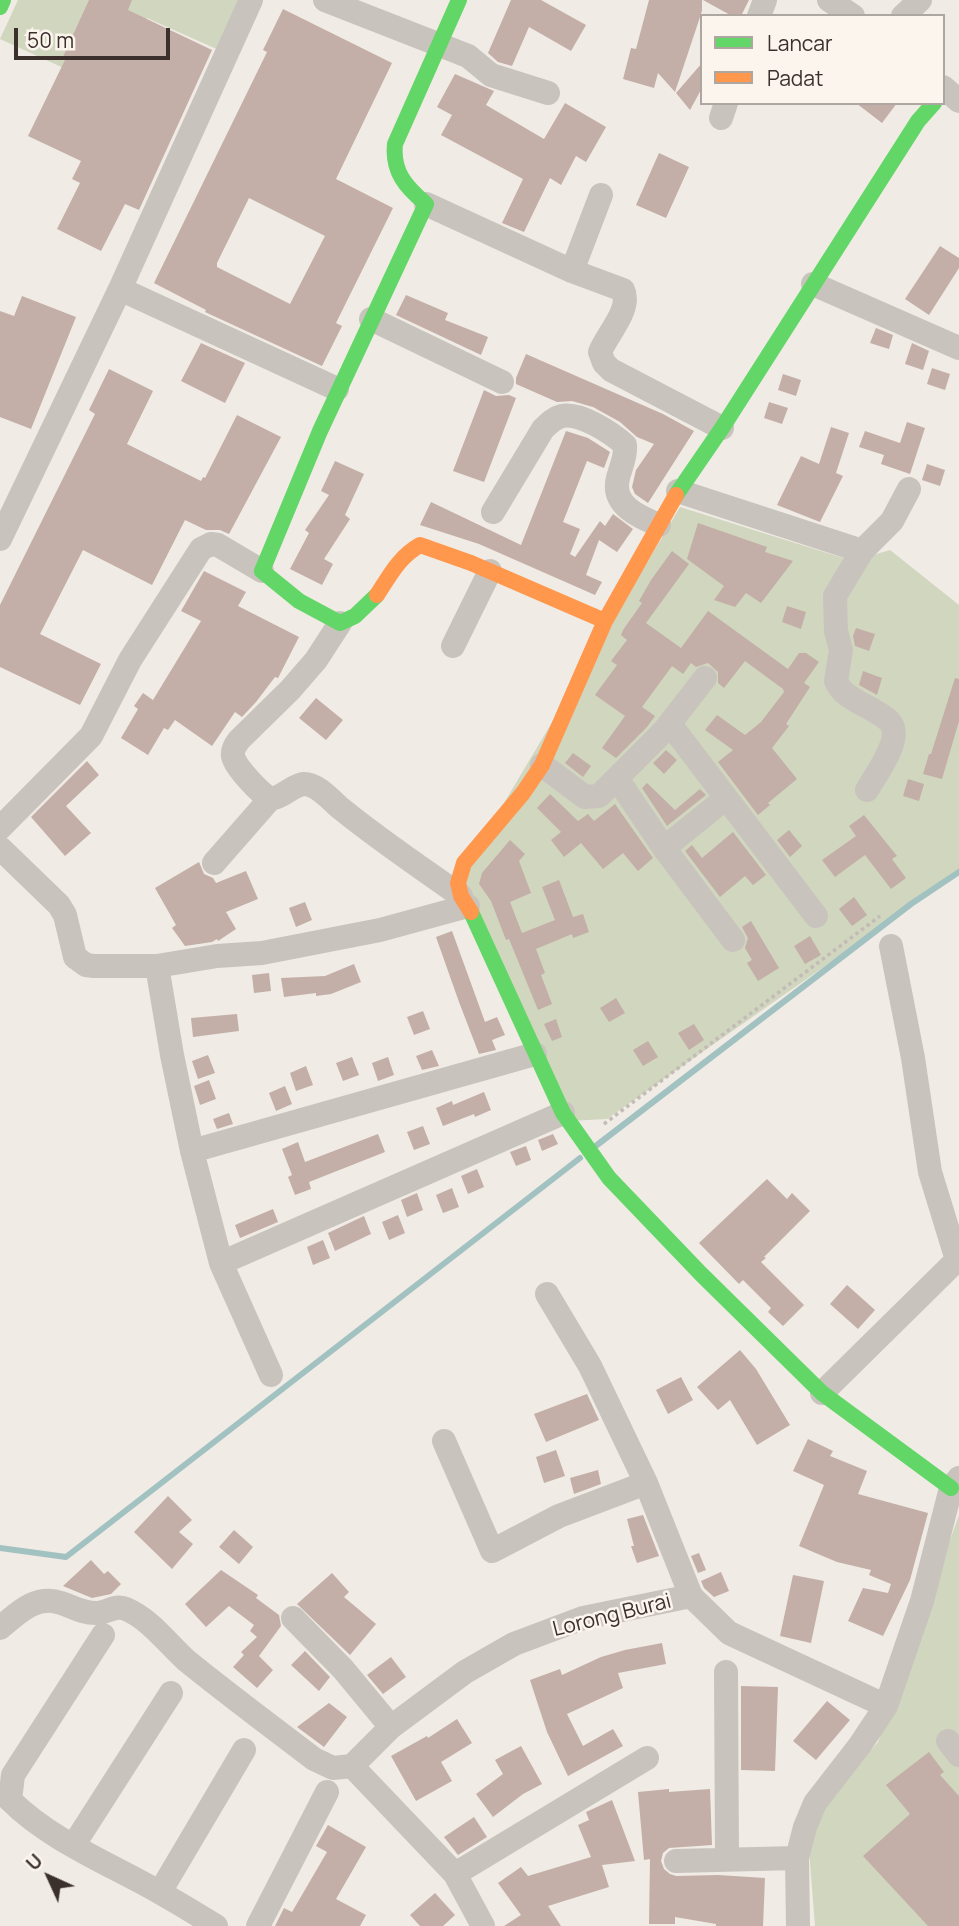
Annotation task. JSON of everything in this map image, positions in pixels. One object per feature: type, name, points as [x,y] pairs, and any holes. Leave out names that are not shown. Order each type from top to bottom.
[{"type":"main road","points":[[0,7],[3,0]]},
{"type":"main road","points":[[459,0],[395,144],[392,158],[396,172],[405,185],[426,204],[337,389],[262,571],[283,591],[306,607],[340,624],[358,617],[366,610],[408,550],[420,545],[490,571],[605,621]]},
{"type":"main road","points":[[935,105],[918,121],[722,428],[678,491],[605,621],[542,765],[523,793],[464,863],[458,883],[464,901],[571,1127],[609,1178],[701,1274],[822,1393],[955,1483]]},
{"type":"street","points":[[0,539],[120,289],[251,0]]},
{"type":"street","points":[[325,0],[468,56],[491,75],[548,93]]},
{"type":"street","points":[[829,0],[850,14]]},
{"type":"street","points":[[905,14],[920,0]]},
{"type":"street","points":[[572,271],[601,195]]},
{"type":"street","points":[[426,204],[572,271],[623,290],[626,297],[624,307],[600,352],[604,363],[611,370],[722,428]]},
{"type":"street","points":[[813,284],[959,348]]},
{"type":"street","points":[[120,289],[337,389]]},
{"type":"street","points":[[371,320],[502,382]]},
{"type":"street","points":[[493,512],[543,429],[555,418],[566,415],[613,434],[625,445],[626,455],[617,482],[617,495],[626,507],[639,517],[659,525]]},
{"type":"street","points":[[867,790],[892,746],[894,728],[888,719],[845,694],[836,681],[841,650],[836,631],[835,596],[862,551],[892,521],[909,489]]},
{"type":"street","points":[[678,491],[862,551]]},
{"type":"street","points":[[0,828],[91,736],[131,660],[201,549],[211,544],[218,545],[262,571]]},
{"type":"street","points":[[453,646],[490,571]]},
{"type":"street","points":[[340,624],[316,660],[290,690],[247,731],[234,747],[233,755],[238,766],[270,799],[277,799],[299,785],[315,787],[464,901]]},
{"type":"street","points":[[542,765],[578,792],[591,798],[599,796],[618,780],[670,724],[705,678]]},
{"type":"street","points":[[670,724],[816,916]]},
{"type":"street","points":[[618,780],[664,848],[733,940]]},
{"type":"street","points":[[664,848],[726,798]]},
{"type":"street","points":[[214,863],[270,799]]},
{"type":"street","points":[[0,848],[59,905],[68,925],[75,957],[80,962],[94,966],[157,966],[309,945],[380,930],[464,901]]},
{"type":"street","points":[[822,1393],[958,1259],[930,1172],[913,1058],[891,946]]},
{"type":"street","points":[[157,966],[192,1152],[221,1263],[271,1375]]},
{"type":"street","points":[[192,1152],[535,1054]]},
{"type":"street","points":[[221,1263],[571,1127]]},
{"type":"street","points":[[547,1294],[590,1366],[646,1483],[691,1597]]},
{"type":"street","points":[[444,1441],[492,1551],[559,1517],[646,1483]]},
{"type":"street","points":[[798,1926],[797,1858],[815,1803],[886,1706],[922,1601],[955,1483]]},
{"type":"street","name":"Lorong Burai","points":[[352,1766],[391,1727],[465,1672],[514,1644],[583,1618],[691,1597],[729,1633],[886,1706]]},
{"type":"street","points":[[0,1628],[29,1605],[46,1599],[81,1612],[100,1613],[117,1606],[127,1609],[197,1668],[314,1759],[333,1768],[352,1766],[455,1874],[483,1926]]},
{"type":"street","points":[[293,1618],[343,1669],[391,1727]]},
{"type":"street","points":[[103,1635],[13,1775],[10,1800],[21,1811],[73,1846],[160,1892],[216,1926]]},
{"type":"street","points":[[726,1672],[727,1858]]},
{"type":"street","points":[[73,1846],[171,1693]]},
{"type":"street","points":[[160,1892],[244,1750]]},
{"type":"street","points":[[455,1874],[647,1758]]},
{"type":"street","points":[[258,1926],[327,1792]]},
{"type":"street","points":[[676,1861],[797,1858]]},
{"type":"path","points":[[571,1127],[606,1124],[880,916]]},
{"type":"green space","points":[[18,0],[244,0],[221,51],[147,18],[114,91],[0,39]]},
{"type":"green space","points":[[680,507],[853,561],[890,550],[959,605],[959,872],[607,1119],[569,1121],[460,877]]},
{"type":"green space","points":[[959,1515],[959,1926],[815,1926],[807,1824],[878,1742]]},
{"type":"building","points":[[89,0],[132,0],[128,10],[212,50],[139,210],[125,204],[101,251],[57,229],[80,183],[72,179],[81,161],[28,136],[65,60],[62,59]]},
{"type":"building","points":[[511,0],[541,0],[586,25],[571,51],[529,27],[512,66],[498,62],[488,53]]},
{"type":"building","points":[[649,0],[702,0],[702,11],[675,92],[658,73],[654,88],[623,79],[631,48],[636,49]]},
{"type":"building","points":[[703,0],[749,0],[742,14],[728,14]]},
{"type":"building","points":[[283,9],[392,63],[336,179],[393,208],[336,323],[342,326],[322,366],[205,312],[206,310],[154,283],[267,52],[263,50]],"holes":[[[249,198],[325,236],[290,304],[217,267]]]},
{"type":"building","points":[[700,65],[700,92],[690,110],[676,93]]},
{"type":"building","points":[[455,74],[494,91],[486,105],[544,139],[565,103],[606,127],[586,162],[576,156],[561,185],[550,178],[524,232],[502,223],[523,179],[441,135],[452,115],[437,107]]},
{"type":"building","points":[[859,105],[896,105],[882,123]]},
{"type":"building","points":[[659,153],[689,167],[666,218],[636,205]]},
{"type":"building","points":[[940,246],[959,258],[959,268],[929,315],[905,299]]},
{"type":"building","points":[[406,295],[448,313],[445,320],[488,337],[481,355],[396,315]]},
{"type":"building","points":[[22,296],[76,317],[31,429],[0,417],[0,311],[14,316]]},
{"type":"building","points":[[876,328],[893,335],[889,349],[870,343]]},
{"type":"building","points":[[201,343],[245,363],[225,403],[181,381]]},
{"type":"building","points":[[912,343],[929,351],[923,370],[905,364]]},
{"type":"building","points":[[526,354],[663,414],[694,431],[648,503],[635,494],[632,487],[636,470],[654,444],[637,437],[620,422],[593,407],[572,401],[557,402],[516,384]]},
{"type":"building","points":[[932,368],[950,374],[945,390],[927,384]]},
{"type":"building","points":[[109,369],[153,391],[127,444],[201,481],[237,415],[281,437],[229,534],[220,530],[206,530],[185,520],[152,585],[83,550],[40,634],[101,664],[80,705],[0,667],[0,605],[95,414],[89,410]]},
{"type":"building","points":[[783,374],[801,380],[796,396],[778,390]]},
{"type":"building","points":[[484,390],[496,396],[509,395],[516,398],[484,482],[453,471]]},
{"type":"building","points":[[769,402],[788,408],[782,424],[764,418]]},
{"type":"building","points":[[907,422],[925,428],[910,474],[881,464],[884,455],[859,447],[865,431],[900,443]]},
{"type":"building","points":[[831,427],[849,433],[836,473],[843,476],[820,522],[777,505],[801,456],[819,464]]},
{"type":"building","points":[[566,431],[588,438],[610,452],[604,468],[587,461],[563,522],[580,529],[570,554],[575,557],[600,521],[605,526],[613,514],[633,529],[617,552],[599,540],[586,575],[602,582],[595,595],[479,544],[420,525],[431,502],[521,545]]},
{"type":"building","points":[[335,461],[364,474],[345,515],[350,519],[324,559],[333,564],[322,585],[290,569],[309,533],[305,530],[329,495],[321,491]]},
{"type":"building","points":[[927,464],[945,470],[940,486],[922,480]]},
{"type":"building","points":[[698,523],[767,547],[765,552],[793,561],[761,603],[746,593],[735,607],[714,600],[724,586],[687,559]]},
{"type":"building","points":[[672,551],[689,564],[646,623],[681,648],[708,611],[788,669],[799,653],[806,653],[819,662],[804,683],[810,687],[786,724],[789,726],[772,748],[797,779],[758,815],[718,762],[733,750],[705,730],[717,715],[745,735],[761,722],[784,692],[745,661],[724,688],[718,683],[718,672],[708,663],[696,667],[691,663],[683,674],[672,666],[642,707],[655,716],[647,727],[616,758],[602,748],[625,716],[595,695],[617,665],[611,661],[627,640],[621,635],[623,630],[642,603],[639,601],[651,580]]},
{"type":"building","points":[[204,571],[246,592],[238,606],[299,637],[278,678],[275,677],[242,717],[235,712],[212,746],[175,720],[168,730],[164,728],[148,755],[121,738],[138,709],[134,706],[143,693],[153,700],[201,621],[181,611]]},
{"type":"building","points":[[787,606],[806,612],[801,629],[782,622]]},
{"type":"building","points":[[856,628],[875,634],[869,651],[855,646],[853,636]]},
{"type":"building","points":[[863,671],[882,678],[877,695],[859,685]]},
{"type":"building","points":[[955,678],[959,679],[959,721],[942,779],[923,774]]},
{"type":"building","points":[[316,698],[343,720],[326,740],[299,718]]},
{"type":"building","points":[[666,750],[677,760],[664,774],[653,763]]},
{"type":"building","points":[[573,753],[591,766],[583,777],[565,763]]},
{"type":"building","points":[[87,761],[99,775],[66,806],[91,833],[65,856],[31,817]]},
{"type":"building","points":[[908,779],[924,784],[919,801],[903,796]]},
{"type":"building","points":[[647,783],[675,810],[700,789],[706,795],[667,826],[642,788]]},
{"type":"building","points":[[550,794],[578,821],[588,814],[594,821],[615,804],[653,858],[638,871],[623,853],[603,869],[581,843],[564,857],[551,840],[561,832],[537,808]]},
{"type":"building","points":[[864,815],[897,856],[892,859],[906,878],[891,889],[865,855],[835,877],[822,860],[856,836],[849,826]]},
{"type":"building","points":[[789,830],[802,846],[790,857],[777,840]]},
{"type":"building","points":[[733,832],[766,875],[753,885],[745,876],[720,897],[685,851],[692,845],[702,858]]},
{"type":"building","points":[[510,840],[525,854],[519,861],[531,893],[510,902],[522,933],[555,920],[542,887],[559,880],[573,917],[583,914],[589,932],[573,938],[572,934],[536,949],[545,973],[541,975],[552,1004],[538,1010],[509,939],[506,940],[491,901],[479,884],[482,873]]},
{"type":"building","points":[[199,862],[204,874],[213,878],[216,883],[246,871],[258,899],[226,912],[236,929],[218,941],[217,939],[185,946],[172,928],[176,925],[155,888]]},
{"type":"building","points":[[854,897],[867,915],[852,926],[839,909]]},
{"type":"building","points":[[305,902],[312,920],[296,927],[289,908]]},
{"type":"building","points":[[751,921],[779,968],[758,981],[747,963],[752,960],[745,948],[748,938],[742,927]]},
{"type":"building","points":[[452,931],[485,1022],[497,1017],[505,1035],[492,1040],[496,1050],[479,1054],[459,1002],[436,937]]},
{"type":"building","points":[[810,936],[821,955],[805,964],[794,946]]},
{"type":"building","points":[[354,964],[361,982],[331,994],[284,997],[281,978],[325,976]]},
{"type":"building","points":[[269,973],[271,991],[254,993],[252,975]]},
{"type":"building","points":[[616,998],[625,1013],[609,1022],[600,1008]]},
{"type":"building","points":[[423,1011],[430,1029],[414,1035],[407,1017]]},
{"type":"building","points":[[237,1014],[239,1031],[193,1037],[191,1018]]},
{"type":"building","points":[[556,1019],[562,1037],[552,1041],[544,1024]]},
{"type":"building","points":[[694,1024],[704,1040],[689,1050],[678,1033]]},
{"type":"building","points":[[648,1041],[658,1057],[643,1066],[633,1050]]},
{"type":"building","points":[[432,1050],[439,1066],[422,1070],[416,1056]]},
{"type":"building","points":[[208,1055],[215,1073],[198,1079],[192,1061]]},
{"type":"building","points":[[352,1057],[359,1075],[343,1081],[336,1063]]},
{"type":"building","points":[[388,1057],[394,1075],[378,1081],[372,1063]]},
{"type":"building","points":[[306,1066],[313,1085],[296,1091],[290,1073]]},
{"type":"building","points":[[209,1080],[216,1099],[200,1105],[194,1086]]},
{"type":"building","points":[[285,1086],[292,1104],[276,1111],[269,1093]]},
{"type":"building","points":[[484,1092],[491,1110],[443,1126],[436,1108],[452,1101],[453,1105]]},
{"type":"building","points":[[229,1113],[233,1124],[217,1129],[213,1119]]},
{"type":"building","points":[[423,1126],[430,1144],[414,1150],[407,1132]]},
{"type":"building","points":[[378,1134],[385,1152],[309,1182],[311,1189],[295,1195],[288,1177],[292,1175],[282,1149],[298,1142],[305,1162]]},
{"type":"building","points":[[553,1134],[558,1144],[542,1151],[538,1140]]},
{"type":"building","points":[[526,1146],[531,1160],[516,1166],[510,1152]]},
{"type":"building","points":[[477,1169],[484,1187],[468,1194],[461,1176]]},
{"type":"building","points":[[767,1179],[787,1199],[792,1193],[810,1211],[761,1262],[804,1305],[783,1326],[768,1312],[771,1308],[743,1280],[739,1284],[699,1243]]},
{"type":"building","points":[[452,1188],[459,1207],[443,1213],[436,1195]]},
{"type":"building","points":[[417,1193],[423,1210],[407,1217],[401,1200]]},
{"type":"building","points":[[273,1209],[278,1222],[240,1238],[235,1225]]},
{"type":"building","points":[[398,1215],[405,1233],[389,1240],[382,1222]]},
{"type":"building","points":[[364,1216],[371,1234],[335,1251],[328,1233]]},
{"type":"building","points":[[323,1240],[330,1258],[313,1265],[307,1247]]},
{"type":"building","points":[[847,1285],[875,1310],[858,1329],[830,1304]]},
{"type":"building","points":[[740,1350],[756,1369],[790,1425],[757,1445],[730,1400],[718,1410],[697,1387]]},
{"type":"building","points":[[681,1377],[693,1400],[668,1414],[656,1390]]},
{"type":"building","points":[[587,1394],[599,1420],[546,1442],[534,1414]]},
{"type":"building","points":[[808,1439],[833,1451],[830,1456],[867,1471],[858,1494],[928,1513],[910,1580],[883,1636],[848,1621],[863,1588],[888,1593],[891,1584],[869,1575],[871,1570],[837,1562],[799,1546],[824,1485],[793,1471]]},
{"type":"building","points":[[556,1450],[565,1476],[544,1483],[536,1457]]},
{"type":"building","points":[[598,1470],[601,1484],[574,1494],[570,1478]]},
{"type":"building","points":[[168,1496],[192,1520],[179,1532],[193,1544],[172,1569],[134,1532]]},
{"type":"building","points":[[643,1515],[659,1556],[637,1563],[627,1519]]},
{"type":"building","points":[[234,1530],[253,1547],[239,1564],[219,1547]]},
{"type":"building","points":[[699,1553],[706,1570],[698,1573],[691,1556]]},
{"type":"building","points":[[91,1560],[104,1574],[108,1571],[121,1584],[111,1594],[92,1598],[63,1586]]},
{"type":"building","points":[[221,1570],[258,1595],[256,1598],[279,1615],[281,1626],[259,1656],[273,1670],[257,1688],[233,1667],[244,1655],[241,1652],[257,1637],[250,1631],[254,1625],[229,1606],[206,1627],[185,1604]]},
{"type":"building","points":[[721,1572],[729,1591],[714,1597],[701,1581]]},
{"type":"building","points":[[332,1573],[349,1592],[344,1597],[376,1624],[350,1655],[297,1604]]},
{"type":"building","points":[[793,1575],[824,1581],[811,1643],[780,1636]]},
{"type":"building","points":[[662,1643],[666,1664],[618,1673],[623,1688],[567,1714],[583,1746],[613,1729],[623,1746],[568,1776],[547,1732],[530,1680],[560,1669],[562,1675],[601,1657]]},
{"type":"building","points":[[305,1651],[330,1677],[319,1691],[291,1665]]},
{"type":"building","points":[[391,1657],[406,1677],[383,1694],[367,1675]]},
{"type":"building","points":[[741,1686],[778,1687],[775,1771],[741,1770]]},
{"type":"building","points":[[827,1701],[850,1720],[816,1760],[793,1741]]},
{"type":"building","points":[[329,1703],[347,1717],[324,1747],[297,1727]]},
{"type":"building","points":[[457,1719],[472,1743],[441,1762],[452,1781],[416,1801],[391,1756],[427,1736],[428,1738]]},
{"type":"building","points":[[521,1746],[542,1784],[523,1794],[493,1817],[476,1794],[503,1774],[495,1760]]},
{"type":"building","points":[[929,1752],[944,1772],[940,1775],[959,1796],[959,1926],[928,1926],[863,1856],[910,1814],[886,1785]]},
{"type":"building","points":[[669,1789],[669,1792],[710,1789],[712,1845],[669,1848],[663,1853],[661,1861],[664,1869],[676,1876],[765,1878],[763,1926],[716,1926],[675,1917],[675,1924],[649,1924],[650,1859],[644,1860],[638,1792]]},
{"type":"building","points":[[612,1800],[635,1861],[602,1865],[609,1887],[548,1906],[561,1926],[504,1926],[521,1915],[498,1883],[521,1867],[528,1876],[591,1857],[578,1825],[589,1820],[586,1812]]},
{"type":"building","points":[[474,1817],[487,1837],[458,1855],[444,1837]]},
{"type":"building","points":[[328,1825],[366,1847],[336,1899],[366,1915],[360,1926],[275,1926],[284,1908],[292,1912],[327,1852],[316,1846]]},
{"type":"building","points":[[435,1893],[455,1915],[443,1926],[420,1926],[410,1915]]},
{"type":"waterway","points":[[597,1145],[911,904],[959,872]]},
{"type":"waterway","points":[[0,1548],[66,1557],[580,1158]]},
{"type":"traffic: fast","points":[[0,7],[3,0]]},
{"type":"traffic: fast","points":[[377,595],[355,616],[340,623],[299,601],[262,571],[320,431],[426,204],[412,191],[398,171],[395,144],[459,0]]},
{"type":"traffic: fast","points":[[676,495],[722,428],[918,121],[932,105]]},
{"type":"traffic: fast","points":[[471,912],[563,1113],[609,1178],[701,1274],[822,1393],[951,1488]]},
{"type":"traffic: slow","points":[[471,912],[461,896],[458,883],[464,863],[523,793],[542,765],[605,621],[676,495]]},
{"type":"traffic: slow","points":[[377,595],[401,561],[420,545],[471,563],[605,621]]}]
